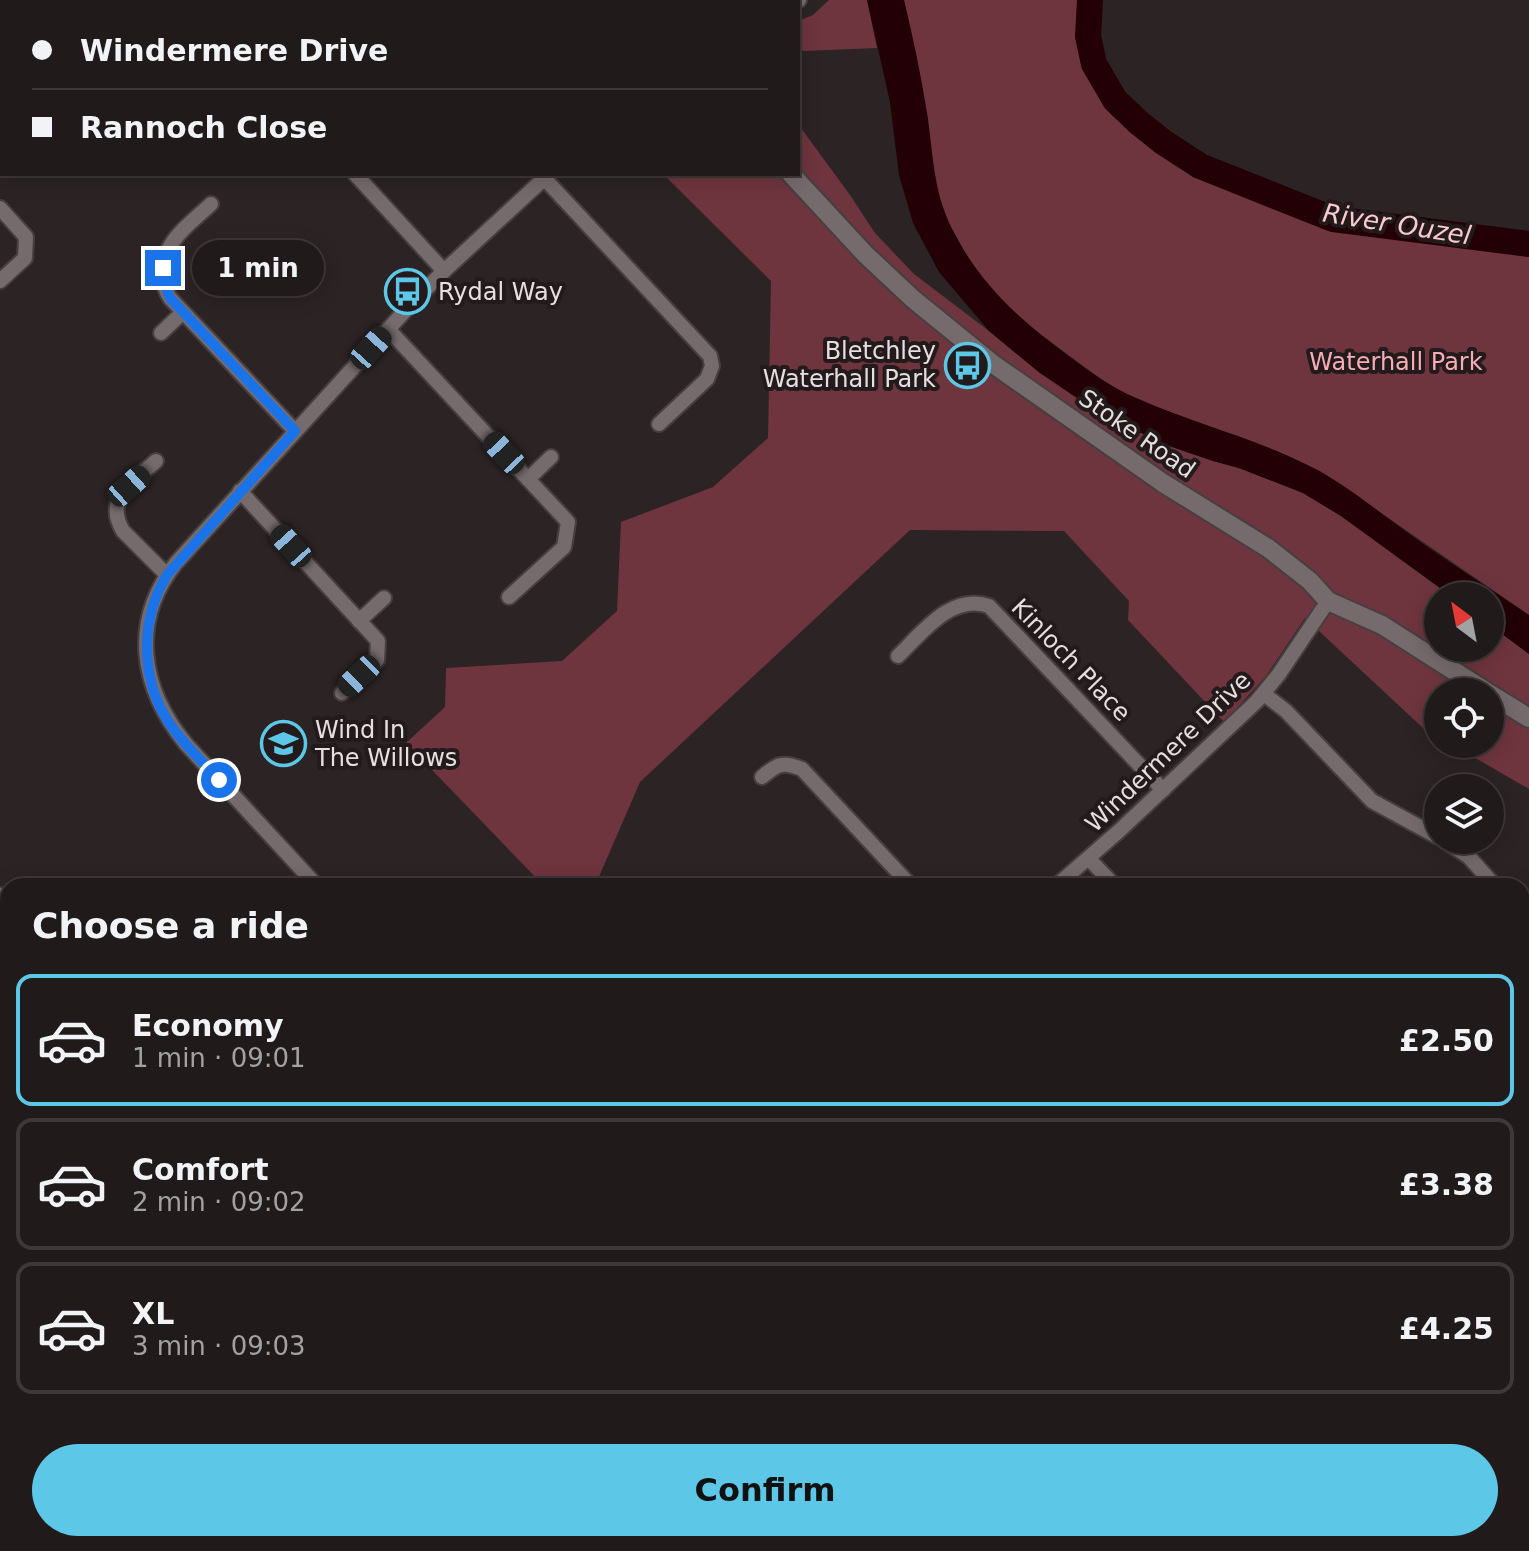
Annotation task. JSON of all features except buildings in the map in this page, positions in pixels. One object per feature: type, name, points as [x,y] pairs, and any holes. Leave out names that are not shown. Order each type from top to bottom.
[{"type":"street","points":[[357,176],[444,271]]},
{"type":"street","points":[[310,878],[186,744],[160,707],[149,674],[146,641],[153,604],[167,575],[388,329],[444,271],[546,176],[710,356],[712,366],[707,379],[659,424]]},
{"type":"street","name":"Stoke Road","points":[[793,176],[866,255],[913,299],[982,354],[1153,476],[1268,548],[1310,581],[1328,601],[1382,625],[1465,678]]},
{"type":"street","points":[[211,204],[167,247],[163,268],[165,290],[295,431]]},
{"type":"street","points":[[0,208],[26,237],[25,258],[0,281]]},
{"type":"street","points":[[161,333],[183,312]]},
{"type":"street","points":[[388,329],[568,522],[564,547],[509,597]]},
{"type":"street","points":[[528,479],[551,457]]},
{"type":"street","points":[[156,461],[122,492],[115,514],[123,531],[167,575]]},
{"type":"street","points":[[240,491],[378,641],[377,660],[342,693]]},
{"type":"street","points":[[359,621],[384,598]]},
{"type":"street","name":"Windermere Drive","points":[[1066,878],[1264,694],[1328,601]]},
{"type":"street","name":"Kinloch Place","points":[[898,656],[949,610],[970,603],[989,606],[1163,790]]},
{"type":"street","points":[[1264,694],[1286,711],[1372,801],[1424,830]]},
{"type":"street","name":"Stoke Road","points":[[1504,703],[1529,718]]},
{"type":"street","points":[[762,777],[775,766],[789,764],[802,769],[904,878]]},
{"type":"street","points":[[1464,854],[1488,878]]},
{"type":"street","points":[[1089,859],[1107,878]]},
{"type":"green space","points":[[829,0],[867,0],[877,48],[803,51],[800,46],[800,20],[813,15]]},
{"type":"green space","name":"Waterhall Park","points":[[904,0],[1090,0],[1088,36],[1094,64],[1115,100],[1163,142],[1200,166],[1333,219],[1529,244],[1529,615],[1504,598],[1504,582],[1481,582],[1320,471],[1113,388],[1036,331],[986,284],[949,223],[934,177],[927,114]]},
{"type":"green space","points":[[800,127],[875,233],[914,274],[1040,373],[1128,427],[1172,447],[1303,493],[1341,516],[1432,582],[1424,582],[1424,662],[1504,662],[1504,635],[1529,654],[1529,789],[1475,758],[1504,758],[1504,678],[1424,678],[1424,729],[1305,618],[1266,676],[1224,722],[1128,620],[1129,601],[1064,531],[910,530],[640,782],[598,878],[536,878],[406,743],[445,707],[446,668],[562,661],[617,611],[621,522],[713,487],[768,438],[771,281],[665,176],[800,176]]},
{"type":"shaded area","points":[[867,0],[904,0],[944,211],[972,263],[1013,310],[1062,351],[1118,389],[1275,450],[1319,471],[1480,582],[1432,582],[1341,516],[1303,493],[1172,447],[1128,427],[1040,373],[989,331],[939,272],[913,223],[899,175],[890,102]]},
{"type":"shaded area","points":[[1504,598],[1529,615],[1529,654],[1504,635]]},
{"type":"waterway","name":"River Ouzel","points":[[1090,0],[1088,36],[1094,64],[1115,100],[1163,142],[1200,166],[1333,219],[1529,244]]},
{"type":"place","name":"Rydal Way","points":[[407,292]]},
{"type":"place","name":"Bletchley Waterhall Park","points":[[967,365]]},
{"type":"place","name":"Wind In The Willows","points":[[284,744]]},
{"type":"route","points":[[163,268],[164,283],[170,298],[295,431],[176,563],[156,596],[148,626],[146,654],[160,707],[176,733],[219,780]]}]
